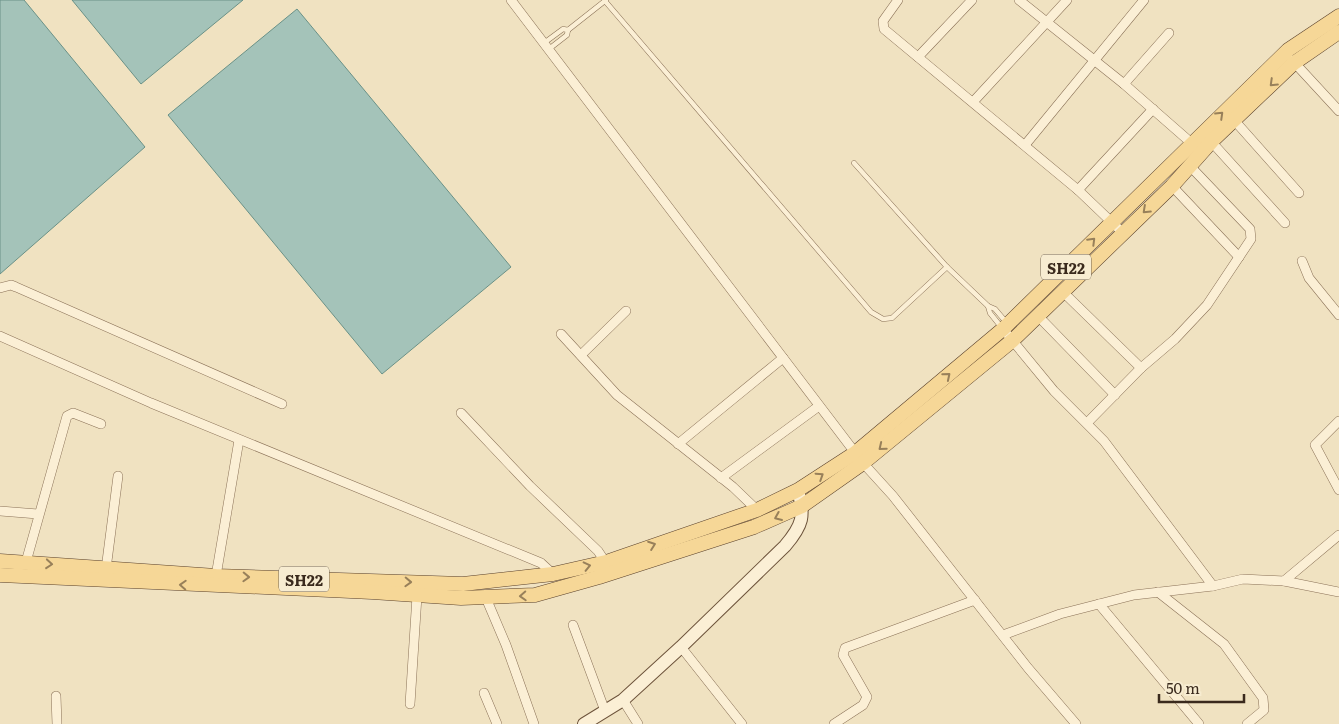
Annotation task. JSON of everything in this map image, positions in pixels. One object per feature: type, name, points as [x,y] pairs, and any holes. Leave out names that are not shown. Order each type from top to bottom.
[{"type":"main road","name":"SH22","points":[[0,575],[276,583],[464,584],[608,568],[754,527],[802,506],[903,421],[1005,326],[1112,221],[1197,148],[1290,58],[1339,16]]},
{"type":"main road","name":"SH22","points":[[1208,137],[1234,120],[1290,58],[1339,32]]},
{"type":"main road","name":"SH22","points":[[903,421],[1013,340],[1122,232],[1172,186],[1189,165],[1197,148]]},
{"type":"main road","name":"SH22","points":[[0,561],[216,576],[417,596],[486,598],[535,595],[757,510],[859,458]]},
{"type":"main road","points":[[584,724],[623,700],[681,647],[791,539],[802,521],[802,506],[798,490]]},
{"type":"street","points":[[511,0],[859,458],[893,496],[1076,724]]},
{"type":"street","points":[[898,0],[882,26],[887,33],[1078,190],[1122,232]]},
{"type":"street","points":[[918,57],[972,0]]},
{"type":"street","points":[[1019,0],[1124,84],[1197,148]]},
{"type":"street","points":[[973,102],[1067,0]]},
{"type":"street","points":[[1025,146],[1144,0]]},
{"type":"street","points":[[1124,84],[1169,33]]},
{"type":"street","points":[[1290,58],[1339,111]]},
{"type":"street","points":[[1078,190],[1153,109]]},
{"type":"street","points":[[1234,120],[1298,193]]},
{"type":"street","points":[[1208,137],[1285,223]]},
{"type":"street","points":[[1088,423],[1141,368],[1175,339],[1207,305],[1251,239],[1250,230],[1189,165]]},
{"type":"street","points":[[1172,186],[1239,257]]},
{"type":"street","points":[[1302,261],[1309,278],[1339,315]]},
{"type":"street","points":[[0,288],[11,285],[16,286],[282,404]]},
{"type":"street","points":[[1063,292],[1141,368]]},
{"type":"street","points":[[581,355],[626,311]]},
{"type":"street","points":[[1038,316],[1116,395]]},
{"type":"street","points":[[1005,326],[1013,340],[1054,391],[1088,423],[1118,460],[1213,586]]},
{"type":"street","points":[[561,334],[617,395],[721,478],[757,510]]},
{"type":"street","points":[[0,336],[240,440],[387,498],[541,563],[553,574]]},
{"type":"street","points":[[678,444],[783,358]]},
{"type":"street","points":[[721,478],[819,406]]},
{"type":"street","points":[[26,562],[67,416],[72,413],[101,424]]},
{"type":"street","points":[[461,414],[530,486],[598,551],[608,568]]},
{"type":"street","points":[[1339,421],[1315,446],[1339,490]]},
{"type":"street","points":[[216,576],[240,440]]},
{"type":"street","points":[[106,569],[118,476]]},
{"type":"street","points":[[0,511],[38,514]]},
{"type":"street","points":[[1284,581],[1339,535]]},
{"type":"street","points":[[1003,635],[1060,614],[1134,595],[1213,586],[1243,579],[1284,581],[1339,592]]},
{"type":"street","points":[[1158,592],[1224,644],[1263,698],[1264,710],[1247,724]]},
{"type":"street","points":[[410,704],[417,596]]},
{"type":"street","points":[[486,598],[506,645],[534,724]]},
{"type":"street","points":[[834,724],[863,705],[868,697],[843,654],[845,648],[975,600]]},
{"type":"street","points":[[1099,604],[1199,724]]},
{"type":"street","points":[[573,625],[605,711]]},
{"type":"street","points":[[681,647],[742,724]]},
{"type":"street","points":[[484,693],[496,724]]},
{"type":"street","points":[[56,696],[57,724]]},
{"type":"street","points":[[623,700],[638,724]]},
{"type":"lane","points":[[547,46],[563,29],[568,30],[606,0],[871,312],[883,319],[892,318],[947,267]]},
{"type":"lane","points":[[854,163],[947,267],[988,306],[990,313],[1005,326]]},
{"type":"water","points":[[0,0],[24,0],[145,147],[0,274]]},
{"type":"water","points":[[72,0],[243,0],[141,84]]},
{"type":"water","points":[[297,9],[511,267],[382,374],[168,115]]}]
